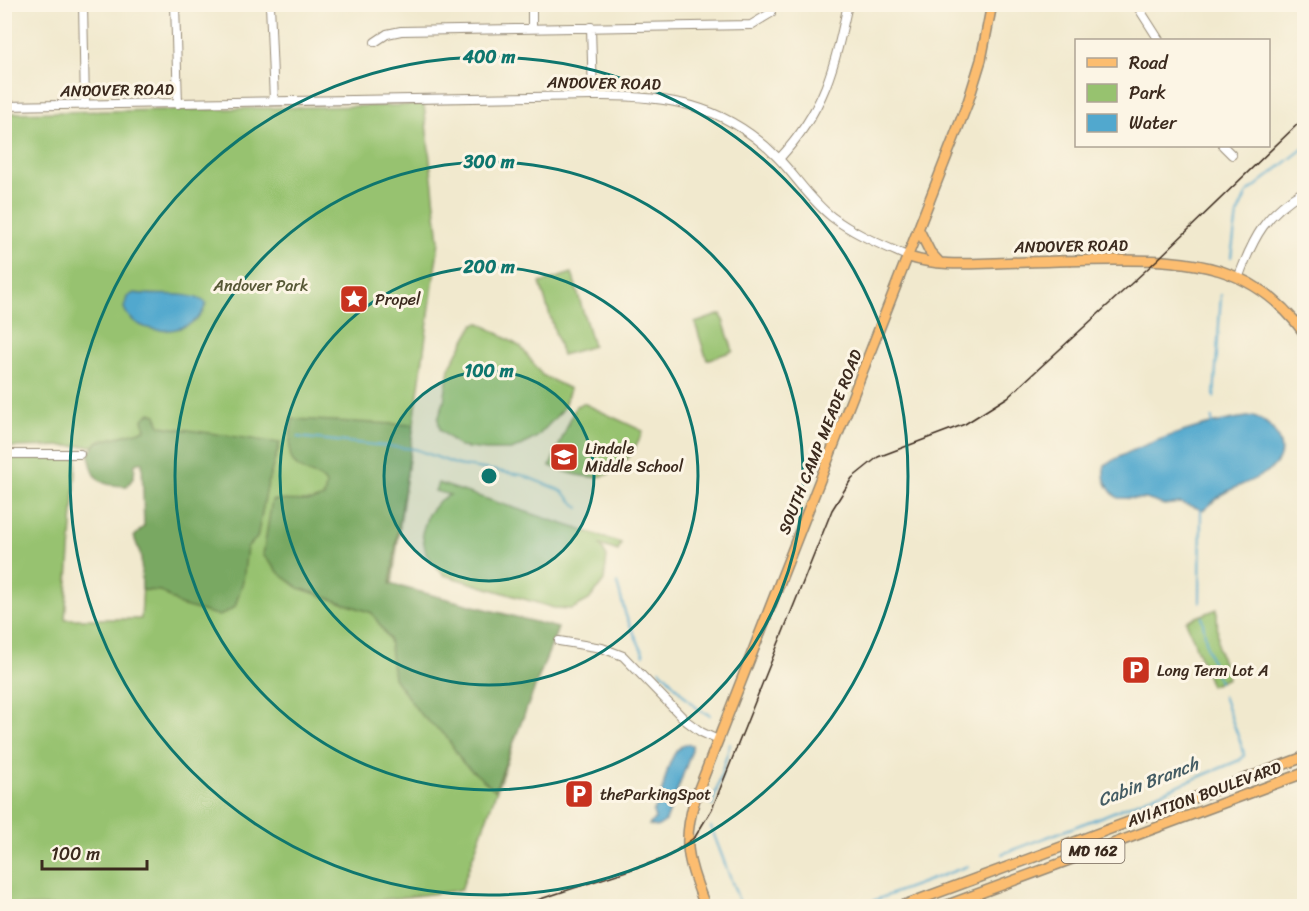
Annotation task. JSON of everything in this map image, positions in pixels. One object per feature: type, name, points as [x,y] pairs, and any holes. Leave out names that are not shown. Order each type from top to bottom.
[{"type":"main road","name":"SOUTH CAMP MEADE ROAD","points":[[699,889],[687,850],[687,834],[695,799],[968,102],[981,60],[992,4]]},
{"type":"main road","points":[[919,230],[930,252],[940,264]]},
{"type":"main road","name":"ANDOVER ROAD","points":[[909,257],[940,264],[1163,260],[1204,265],[1239,276],[1276,302],[1305,333]]},
{"type":"main road","name":"AVIATION BOULEVARD","points":[[902,906],[1305,757]]},
{"type":"main road","points":[[1268,786],[1274,768]]},
{"type":"main road","name":"AVIATION BOULEVARD","points":[[945,906],[1305,772]]},
{"type":"main road","points":[[699,889],[700,906]]},
{"type":"main road","points":[[699,889],[705,906]]},
{"type":"main road","points":[[699,889],[711,906]]},
{"type":"street","points":[[83,4],[85,105]]},
{"type":"street","points":[[175,4],[178,104]]},
{"type":"street","points":[[270,4],[274,102]]},
{"type":"street","points":[[532,4],[532,27]]},
{"type":"street","points":[[778,159],[811,118],[829,83],[848,4]]},
{"type":"street","points":[[1136,4],[1159,39]]},
{"type":"street","points":[[375,42],[387,34],[401,31],[751,25],[771,13]]},
{"type":"street","points":[[591,27],[593,96]]},
{"type":"street","name":"ANDOVER ROAD","points":[[4,106],[593,96],[659,97],[699,107],[744,130],[778,159],[830,215],[868,239],[909,257]]},
{"type":"street","points":[[1224,147],[1232,156]]},
{"type":"street","points":[[1239,276],[1253,241],[1263,224],[1281,205],[1305,191]]},
{"type":"street","points":[[4,454],[80,454]]},
{"type":"street","points":[[559,641],[602,648],[623,656],[685,720],[701,732],[718,740]]},
{"type":"green space","name":"Andover Park","points":[[424,105],[439,241],[389,605],[554,630],[461,890],[335,906],[5,906],[5,458],[77,458],[65,619],[141,619],[151,445],[5,447],[5,113]]},
{"type":"green space","points":[[572,273],[593,346],[562,355],[540,283]]},
{"type":"green space","points":[[721,314],[733,351],[707,360],[695,323]]},
{"type":"green space","points":[[480,323],[521,347],[542,375],[570,389],[563,409],[537,437],[511,450],[460,447],[440,430],[438,419],[444,402],[449,368],[474,324]]},
{"type":"green space","points":[[583,403],[643,431],[626,460],[607,475],[583,476],[550,466],[576,406]]},
{"type":"green space","points":[[150,413],[156,415],[160,426],[280,443],[268,482],[257,538],[247,547],[243,581],[235,607],[220,616],[180,605],[161,591],[142,590],[141,556],[134,537],[144,526],[142,462],[135,464],[134,477],[127,486],[105,483],[93,471],[89,454],[97,442],[145,430],[143,419]]},
{"type":"green space","points":[[292,419],[414,425],[390,584],[558,628],[495,790],[463,763],[446,736],[420,714],[394,678],[389,639],[372,613],[299,588],[280,574],[263,555],[272,500],[311,501],[324,497],[326,484],[320,478],[302,470],[292,459],[290,445]]},
{"type":"green space","points":[[438,483],[621,543],[618,551],[600,545],[607,557],[604,581],[589,600],[572,609],[554,608],[444,575],[426,554],[422,533],[428,514],[440,500],[450,495],[435,491]]},
{"type":"green space","points":[[1217,609],[1218,648],[1228,678],[1211,686],[1186,621]]},
{"type":"water","points":[[134,293],[182,295],[206,303],[201,315],[192,323],[180,328],[153,329],[140,325],[130,318],[124,308],[127,297]]},
{"type":"water","points":[[1254,416],[1265,422],[1276,434],[1281,449],[1279,459],[1265,473],[1226,492],[1204,510],[1180,503],[1164,505],[1146,499],[1118,498],[1106,483],[1105,465],[1121,456],[1178,433],[1218,422]]},
{"type":"water","points":[[685,744],[692,745],[692,750],[666,821],[657,827],[649,825],[655,818],[653,812],[673,757]]},
{"type":"waterway","name":"Cabin Branch","points":[[1231,257],[1237,215],[1247,193],[1304,148]]},
{"type":"waterway","name":"Cabin Branch","points":[[1214,397],[1221,295]]},
{"type":"waterway","name":"Cabin Branch","points":[[1212,418],[1212,426]]},
{"type":"waterway","name":"Cabin Branch","points":[[297,437],[415,449],[458,465],[522,475],[562,491],[579,508]]},
{"type":"waterway","name":"Cabin Branch","points":[[1200,602],[1201,509]]},
{"type":"waterway","name":"Cabin Branch","points":[[617,583],[626,616],[644,655]]},
{"type":"waterway","name":"Cabin Branch","points":[[1202,617],[1207,647],[1219,682]]},
{"type":"waterway","name":"Cabin Branch","points":[[660,670],[696,707],[710,715]]},
{"type":"waterway","name":"Cabin Branch","points":[[1002,854],[1106,815],[1240,760],[1244,756],[1243,749],[1223,696]]},
{"type":"waterway","name":"Cabin Branch","points":[[712,806],[730,744]]},
{"type":"waterway","name":"Cabin Branch","points":[[711,827],[741,906]]},
{"type":"waterway","name":"Cabin Branch","points":[[859,906],[968,866]]},
{"type":"tram line","points":[[1301,4],[1304,9]]},
{"type":"tram line","points":[[519,906],[666,858],[695,837],[712,809],[832,510],[852,478],[878,457],[965,424],[1008,397],[1157,260],[1304,118]]},
{"type":"place","name":"Propel","points":[[354,299]]},
{"type":"place","name":"Lindale Middle School","points":[[564,457]]},
{"type":"place","name":"Long Term Lot A","points":[[1136,670]]},
{"type":"place","name":"theParkingSpot","points":[[579,794]]}]
